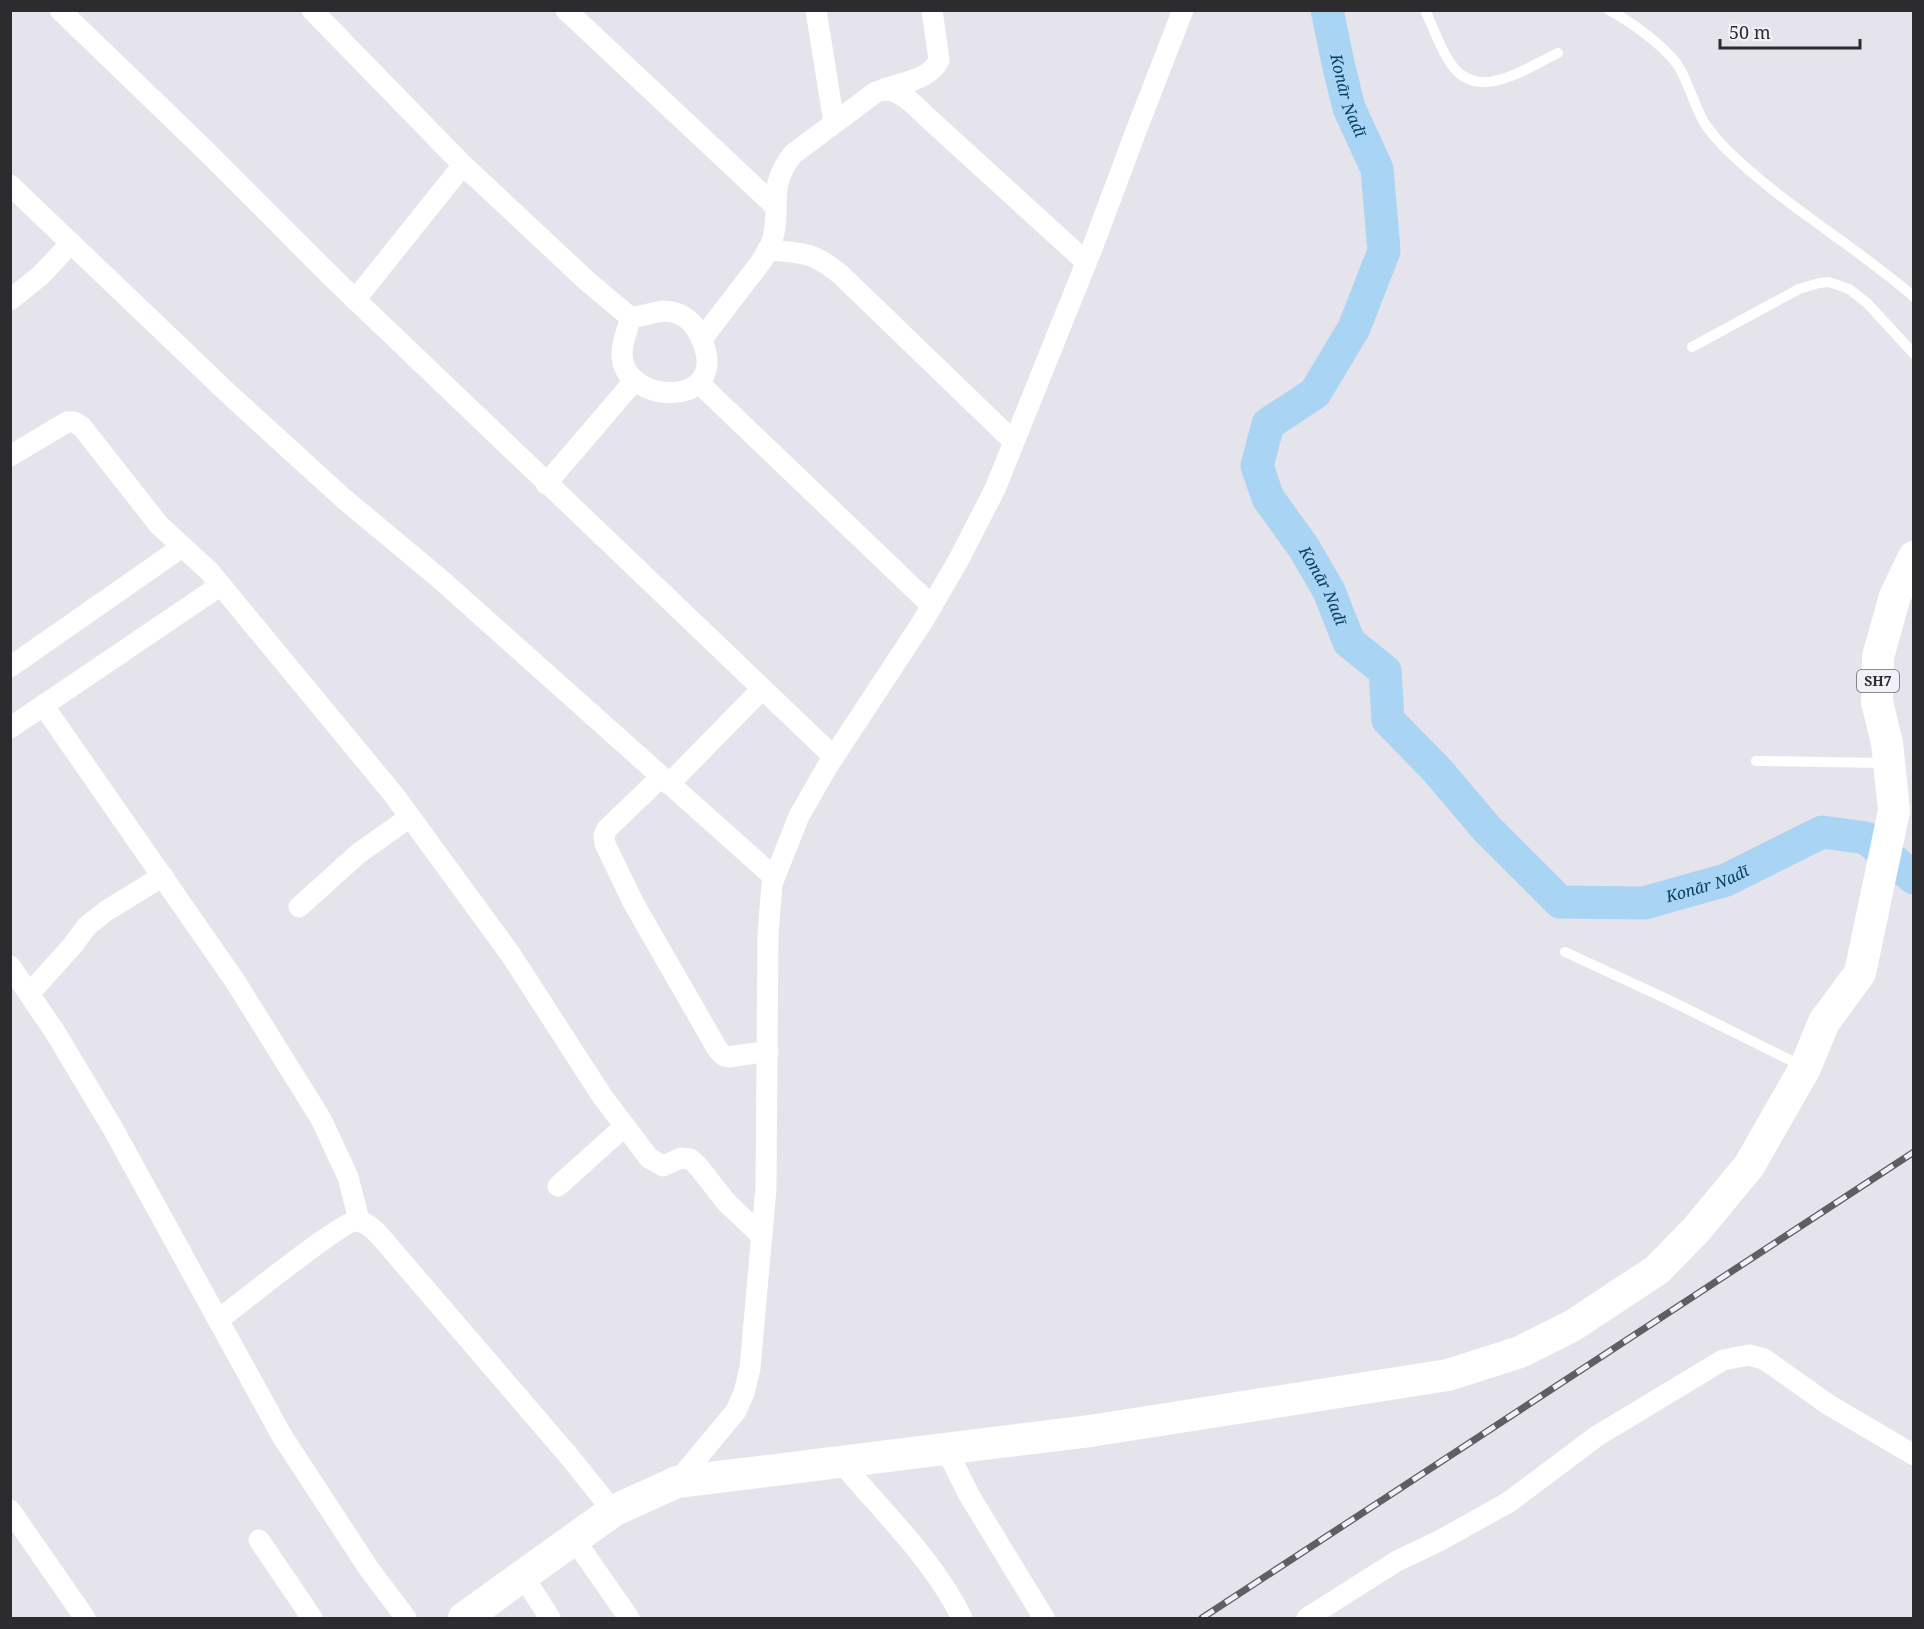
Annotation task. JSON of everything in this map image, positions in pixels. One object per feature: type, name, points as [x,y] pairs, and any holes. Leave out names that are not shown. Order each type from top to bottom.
[{"type":"main road","name":"SH7","points":[[1805,1068],[1824,1022],[1860,973],[1894,811],[1887,743],[1877,702],[1878,657],[1894,596],[1914,557]]},
{"type":"main road","points":[[464,1618],[612,1511],[677,1482],[945,1447],[1090,1431],[1448,1376],[1520,1352],[1572,1326],[1657,1270],[1696,1230],[1749,1166],[1805,1068]]},
{"type":"street","points":[[60,10],[204,148],[355,300],[834,758]]},
{"type":"street","points":[[312,10],[463,165],[587,281],[631,318]]},
{"type":"street","points":[[816,10],[834,123]]},
{"type":"street","points":[[702,339],[760,263],[772,243],[778,179],[783,166],[793,153],[876,92],[928,74],[937,66],[939,60],[932,10]]},
{"type":"street","points":[[677,1482],[736,1411],[744,1393],[750,1368],[766,1188],[768,935],[774,877],[800,816],[834,758],[932,606],[995,489],[1183,10]]},
{"type":"street","points":[[573,14],[775,206]]},
{"type":"street","points":[[884,89],[893,90],[902,95],[1086,262]]},
{"type":"street","points":[[355,300],[463,165]]},
{"type":"street","points":[[10,185],[231,396],[334,490],[439,579],[774,877]]},
{"type":"street","points":[[10,300],[41,275],[71,243]]},
{"type":"street","points":[[767,250],[810,255],[822,260],[840,274],[1013,441]]},
{"type":"street","points":[[662,311],[677,313],[687,318],[696,327],[706,347],[708,363],[706,374],[700,384],[689,390],[660,393],[645,388],[634,380],[625,368],[622,355],[625,334],[631,318],[662,311]]},
{"type":"street","points":[[546,484],[634,380]]},
{"type":"street","points":[[700,384],[932,606]]},
{"type":"street","points":[[10,456],[67,422],[74,422],[82,427],[159,525],[209,571],[307,687],[410,817],[511,955],[602,1096],[649,1158],[657,1165],[663,1166],[681,1158],[690,1159],[727,1203],[762,1236]]},
{"type":"street","points":[[10,667],[182,547]]},
{"type":"street","points":[[10,728],[220,585]]},
{"type":"street","points":[[762,689],[665,781],[607,829],[604,835],[605,844],[634,904],[718,1050],[724,1056],[729,1057],[768,1051]]},
{"type":"street","points":[[43,705],[235,981],[321,1119],[348,1177],[359,1220]]},
{"type":"street","points":[[299,907],[359,853],[410,817]]},
{"type":"street","points":[[29,994],[87,926],[106,911],[163,876]]},
{"type":"street","points":[[10,966],[55,1032],[112,1127],[282,1436],[369,1569],[406,1618]]},
{"type":"street","points":[[558,1186],[625,1126]]},
{"type":"street","points":[[218,1320],[319,1243],[351,1221],[359,1220],[371,1227],[392,1250],[568,1455],[612,1511]]},
{"type":"street","points":[[1307,1618],[1398,1561],[1509,1502],[1597,1436],[1723,1360],[1739,1355],[1749,1354],[1764,1359],[1829,1405],[1914,1455]]},
{"type":"street","points":[[945,1447],[969,1495],[1044,1618]]},
{"type":"street","points":[[840,1461],[933,1570],[962,1618]]},
{"type":"street","points":[[10,1510],[85,1618]]},
{"type":"street","points":[[573,1539],[629,1618]]},
{"type":"street","points":[[259,1540],[312,1618]]},
{"type":"street","points":[[523,1576],[550,1618]]},
{"type":"lane","points":[[1425,10],[1448,60],[1457,72],[1480,83],[1497,82],[1558,52]]},
{"type":"lane","points":[[1610,10],[1648,36],[1676,64],[1704,123],[1725,147],[1795,208],[1884,271],[1914,297]]},
{"type":"lane","points":[[1692,347],[1799,288],[1819,282],[1829,282],[1849,289],[1867,303],[1914,354]]},
{"type":"lane","points":[[1756,761],[1889,763]]},
{"type":"lane","points":[[1565,951],[1671,1000],[1805,1068]]},
{"type":"waterway","name":"Konār Nadī","points":[[1327,10],[1349,108],[1377,169],[1384,251],[1354,328],[1315,393],[1268,424],[1257,466],[1268,498],[1304,548],[1329,591],[1349,642],[1385,671],[1388,720],[1437,770],[1487,829],[1560,902],[1644,903],[1726,880],[1822,832],[1866,838],[1914,878]]},
{"type":"railway","points":[[1202,1618],[1914,1152]]}]
